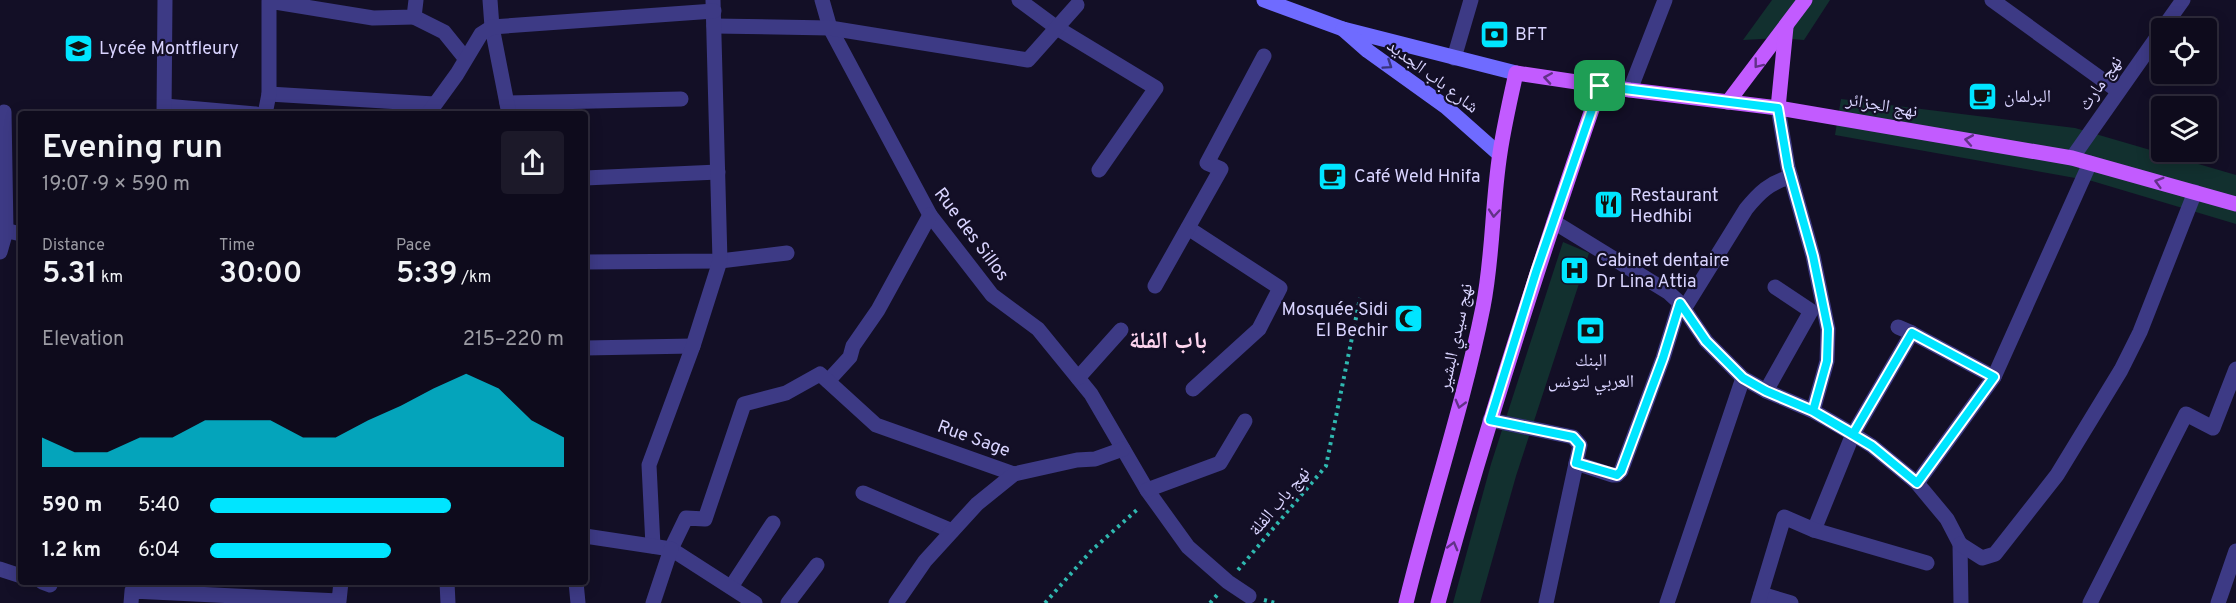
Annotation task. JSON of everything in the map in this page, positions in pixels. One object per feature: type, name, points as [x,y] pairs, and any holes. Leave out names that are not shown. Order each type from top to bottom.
[{"type":"main road","name":"شارع باب الجديد","points":[[1264,0],[1342,29],[1516,73]]},
{"type":"main road","points":[[1728,102],[1805,0]]},
{"type":"main road","points":[[1778,108],[1786,27]]},
{"type":"main road","name":"شارع باب الجديد","points":[[1342,29],[1368,51],[1446,107],[1500,154]]},
{"type":"main road","name":"نهج الجزائر","points":[[1516,73],[1778,108],[2072,158],[2236,204]]},
{"type":"main road","name":"نهج سيدي البشير","points":[[1406,603],[1431,505],[1460,407],[1479,327],[1488,276],[1500,154],[1516,73]]},
{"type":"main road","points":[[1438,603],[1490,420],[1600,86]]},
{"type":"street","points":[[165,0],[164,110],[187,111]]},
{"type":"street","points":[[414,18],[416,0]]},
{"type":"street","points":[[490,0],[492,27],[508,109],[681,99]]},
{"type":"street","name":"Rue des Sillos","points":[[822,0],[830,28],[930,215],[992,296],[1038,329],[1091,394],[1150,494],[1188,547],[1249,597]]},
{"type":"street","points":[[1018,0],[1057,28],[1156,88],[1099,170]]},
{"type":"street","points":[[1454,58],[1471,0]]},
{"type":"street","points":[[1630,90],[1665,0]]},
{"type":"street","points":[[1992,0],[2013,6],[2118,91]]},
{"type":"street","name":"نهج مارث","points":[[2170,18],[2183,0]]},
{"type":"street","points":[[266,111],[269,94],[269,1],[373,18],[414,18],[444,32],[465,58]]},
{"type":"street","points":[[269,94],[431,109],[457,74],[481,34],[492,27],[714,12],[1028,60],[1077,5]]},
{"type":"street","points":[[653,546],[649,465],[693,346],[720,261],[714,12]]},
{"type":"street","name":"نهج مارث","points":[[2072,158],[2151,44]]},
{"type":"street","points":[[1155,286],[1221,170],[1208,163],[1264,56]]},
{"type":"street","points":[[1778,108],[1791,177],[1813,256],[1828,329],[1827,361],[1813,411]]},
{"type":"street","points":[[0,252],[9,231],[4,112]]},
{"type":"street","points":[[1917,483],[1994,377],[2090,163]]},
{"type":"street","points":[[588,178],[718,172]]},
{"type":"street","points":[[1576,463],[1612,475],[1617,475],[1621,471],[1682,306],[1746,209],[1767,186],[1791,177]]},
{"type":"street","points":[[1960,544],[1982,558],[1995,554],[2057,475],[2099,408],[2140,332],[2195,192]]},
{"type":"street","points":[[653,603],[671,549],[686,518],[705,519],[744,404],[786,393],[820,374],[828,381],[850,357],[853,346],[878,310],[930,215]]},
{"type":"street","points":[[1554,222],[1648,279],[1682,306],[1706,341],[1743,378],[1766,391],[1813,411],[1853,434],[1872,446],[1917,483],[1947,519],[1960,544],[1961,603]]},
{"type":"street","points":[[1188,228],[1280,288],[1259,328],[1193,389]]},
{"type":"street","points":[[588,262],[720,261],[787,253]]},
{"type":"street","points":[[1766,391],[1811,311],[1775,287]]},
{"type":"street","points":[[1078,378],[1121,330]]},
{"type":"street","points":[[1814,530],[1853,434],[1905,330],[1994,377]]},
{"type":"street","points":[[588,348],[693,346]]},
{"type":"street","points":[[2090,603],[2186,414],[2213,428],[2236,369]]},
{"type":"street","points":[[1666,603],[1743,378]]},
{"type":"street","name":"Rue Sage","points":[[828,381],[876,425],[1014,474],[1077,460],[1095,459],[1123,449]]},
{"type":"street","points":[[1490,420],[1573,437],[1580,445],[1546,603]]},
{"type":"street","points":[[1150,494],[1220,463],[1245,421]]},
{"type":"street","points":[[896,603],[925,561],[976,504],[1014,474]]},
{"type":"street","points":[[863,493],[952,531]]},
{"type":"street","points":[[1791,603],[1760,599],[1784,517],[1814,530],[1927,563]]},
{"type":"street","points":[[731,587],[773,524]]},
{"type":"street","points":[[588,536],[671,549],[755,603]]},
{"type":"street","points":[[2218,603],[2236,551]]},
{"type":"street","points":[[788,603],[817,565]]},
{"type":"street","points":[[0,569],[18,575]]},
{"type":"street","points":[[131,603],[132,591],[188,598],[339,601],[341,585]]},
{"type":"street","points":[[447,585],[448,603]]},
{"type":"street","points":[[576,585],[579,603]]},
{"type":"path","name":"نهج باب الفلة","points":[[1210,603],[1326,466],[1360,298]]},
{"type":"path","points":[[1045,603],[1106,537],[1150,494]]},
{"type":"green space","points":[[1772,0],[1830,0],[1804,40],[1779,38],[1743,40]]},
{"type":"green space","points":[[1841,99],[2075,128],[2151,150],[2151,162],[2191,162],[2236,175],[2236,224],[2092,181],[1835,135]]},
{"type":"green space","points":[[1563,242],[1589,253],[1516,476],[1480,603],[1453,603],[1491,464]]},
{"type":"place","name":"BFT","points":[[1494,34]]},
{"type":"place","name":"Lycée Montfleury","points":[[78,48]]},
{"type":"place","name":"البرلمان","points":[[1983,96]]},
{"type":"place","name":"Café Weld Hnifa","points":[[1333,176]]},
{"type":"place","name":"Restaurant Hedhibi","points":[[1609,205]]},
{"type":"place","name":"Cabinet dentaire Dr Lina Attia","points":[[1575,270]]},
{"type":"place","name":"Mosquée Sidi El Bechir","points":[[1409,319]]},
{"type":"place","name":"البنك العربي لتونس","points":[[1591,331]]},
{"type":"district","name":"باب الفلة","points":[[1168,340]]},
{"type":"route","points":[[1600,86],[1536,272],[1490,420],[1573,437],[1580,445],[1576,463],[1617,475],[1621,471],[1644,411],[1680,303],[1706,341],[1743,378],[1755,386],[1813,411],[1853,434],[1912,333],[1994,377],[1917,483],[1872,446],[1813,411],[1827,361],[1828,329],[1813,256],[1788,167],[1778,108],[1600,86]]}]
